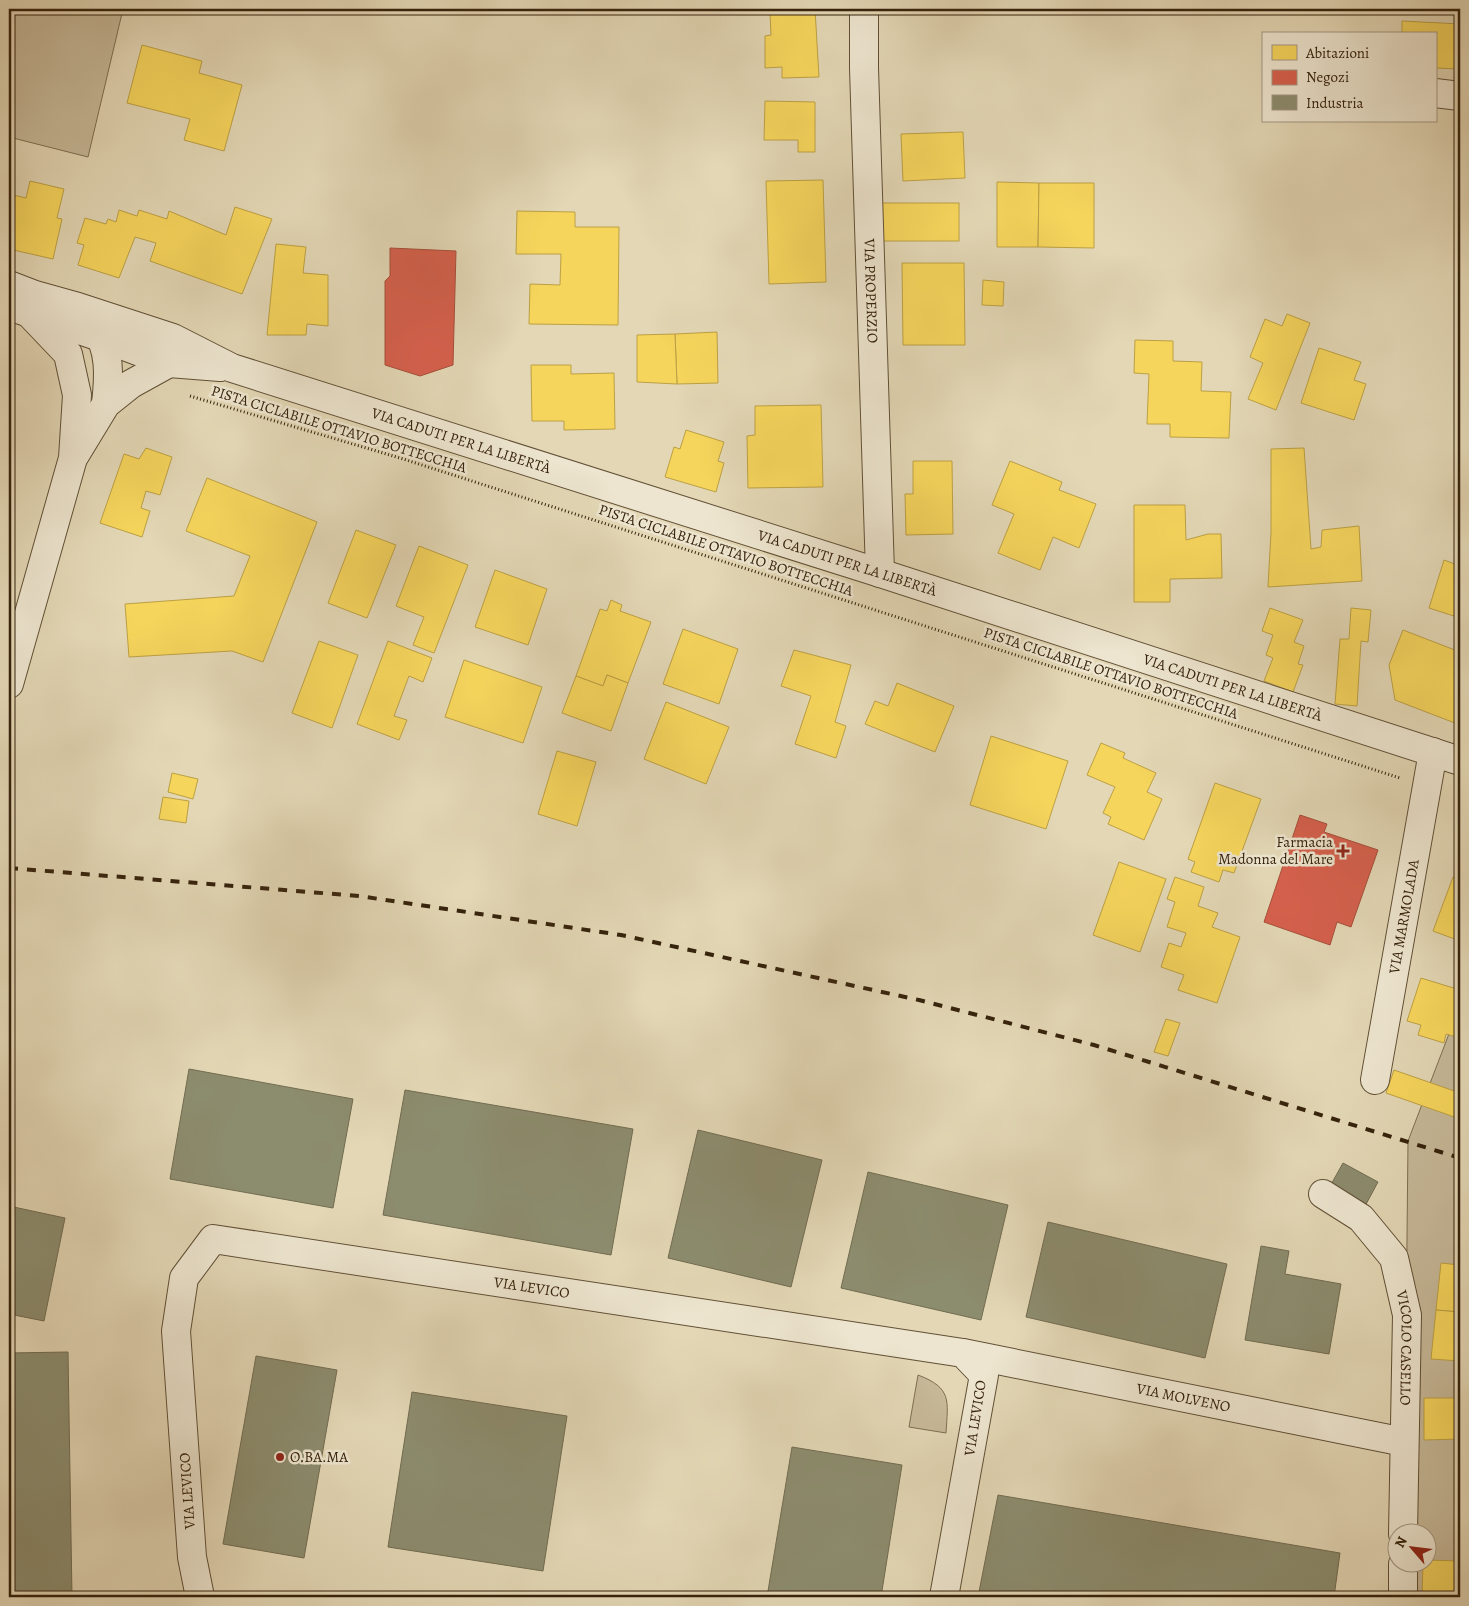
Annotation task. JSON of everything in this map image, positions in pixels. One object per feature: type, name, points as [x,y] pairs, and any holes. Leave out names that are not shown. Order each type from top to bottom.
[{"type":"street","name":"VIA PROPERZIO","points":[[864,9],[864,78],[880,573]]},
{"type":"street","points":[[1436,93],[1460,96]]},
{"type":"street","name":"VIA CADUTI PER LA LIBERTÀ","points":[[9,285],[34,295],[78,307],[172,338],[232,368],[880,573],[1460,761]]},
{"type":"street","points":[[78,307],[103,338],[109,374],[106,404]]},
{"type":"street","name":"VIA CADUTI PER LA LIBERTÀ","points":[[19,310],[103,338],[170,364],[232,368]]},
{"type":"street","points":[[9,684],[74,458],[77,395],[68,354],[19,310]]},
{"type":"street","points":[[74,458],[106,404],[131,384],[170,364]]},
{"type":"street","name":"VIA MARMOLADA","points":[[1375,1080],[1433,752]]},
{"type":"street","name":"VICOLO CASELLO","points":[[1323,1194],[1361,1218],[1394,1258],[1407,1315],[1403,1524]]},
{"type":"street","name":"VIA LEVICO","points":[[200,1597],[192,1557],[176,1331],[184,1278],[213,1239],[963,1353],[984,1375],[944,1597]]},
{"type":"street","name":"VIA MOLVENO","points":[[963,1353],[1404,1442]]},
{"type":"street","points":[[1403,1574],[1403,1597]]},
{"type":"path","name":"PISTA CICLABILE OTTAVIO BOTTECCHIA","points":[[184,394],[400,458],[1426,786]]},
{"type":"shaded area","points":[[9,9],[123,9],[88,157],[9,137]]},
{"type":"shaded area","points":[[1460,1005],[1460,1597],[1403,1597],[1403,1574],[1436,1574],[1436,1524],[1404,1524],[1408,1141]]},
{"type":"shaded area","points":[[918,1375],[937,1385],[946,1396],[946,1433],[909,1427]]},
{"type":"building: Abitazioni","points":[[764,9],[815,9],[819,77],[782,78],[782,67],[765,68],[765,36],[771,35],[770,13],[764,13]]},
{"type":"building: Abitazioni","points":[[1402,21],[1460,24],[1460,69],[1436,68],[1436,32],[1402,32]]},
{"type":"building: Abitazioni","points":[[142,45],[202,61],[199,73],[242,85],[224,151],[184,140],[190,119],[127,103]]},
{"type":"building: Abitazioni","points":[[765,101],[815,102],[815,152],[798,152],[798,140],[764,140]]},
{"type":"building: Abitazioni","points":[[963,132],[965,178],[903,181],[901,134]]},
{"type":"building: Abitazioni","points":[[823,180],[826,282],[769,284],[766,181]]},
{"type":"building: Abitazioni","points":[[30,181],[64,189],[57,218],[62,219],[53,259],[9,249],[9,194],[26,198]]},
{"type":"building: Abitazioni","points":[[997,182],[1039,183],[1038,247],[997,247]]},
{"type":"building: Abitazioni","points":[[1039,183],[1094,183],[1094,248],[1038,247]]},
{"type":"building: Abitazioni","points":[[870,203],[959,203],[959,241],[870,241]]},
{"type":"building: Abitazioni","points":[[235,207],[272,219],[242,294],[150,261],[156,243],[135,237],[119,278],[78,265],[84,245],[77,243],[85,218],[106,224],[108,219],[116,222],[119,210],[137,216],[139,210],[167,219],[169,211],[226,235]]},
{"type":"building: Abitazioni","points":[[517,211],[575,212],[575,227],[619,227],[618,325],[529,324],[530,284],[560,285],[561,254],[516,254]]},
{"type":"building: Abitazioni","points":[[276,244],[306,247],[303,273],[328,275],[328,326],[307,324],[306,335],[267,335]]},
{"type":"building: Abitazioni","points":[[902,263],[964,263],[965,345],[903,345]]},
{"type":"building: Abitazioni","points":[[983,280],[1004,282],[1003,306],[982,305]]},
{"type":"building: Abitazioni","points":[[1287,314],[1310,323],[1276,410],[1248,399],[1263,363],[1250,357],[1265,319],[1282,326]]},
{"type":"building: Abitazioni","points":[[717,332],[718,383],[677,384],[675,334]]},
{"type":"building: Abitazioni","points":[[675,334],[677,384],[637,382],[637,335]]},
{"type":"building: Abitazioni","points":[[1135,340],[1173,341],[1173,361],[1202,362],[1201,391],[1231,392],[1229,438],[1170,437],[1170,424],[1147,424],[1149,374],[1134,373]]},
{"type":"building: Abitazioni","points":[[1319,348],[1361,362],[1354,380],[1366,384],[1354,420],[1301,403]]},
{"type":"building: Abitazioni","points":[[531,365],[571,365],[571,374],[614,373],[615,429],[564,430],[564,421],[532,421]]},
{"type":"building: Abitazioni","points":[[821,405],[823,487],[748,488],[747,436],[755,435],[755,406]]},
{"type":"building: Abitazioni","points":[[686,430],[724,442],[718,461],[724,463],[716,492],[665,477],[674,447],[680,449]]},
{"type":"building: Abitazioni","points":[[146,448],[172,457],[160,495],[146,491],[141,508],[150,511],[142,537],[100,523],[124,454],[139,459]]},
{"type":"building: Abitazioni","points":[[1304,448],[1311,549],[1321,547],[1322,530],[1359,526],[1362,581],[1268,587],[1271,533],[1271,449]]},
{"type":"building: Abitazioni","points":[[913,461],[952,461],[953,534],[906,535],[905,494],[913,494]]},
{"type":"building: Abitazioni","points":[[1010,461],[1062,482],[1059,490],[1096,504],[1079,548],[1053,537],[1040,570],[998,553],[1014,514],[992,505]]},
{"type":"building: Abitazioni","points":[[207,478],[317,522],[263,662],[232,651],[129,657],[125,604],[234,596],[250,556],[186,531]]},
{"type":"building: Abitazioni","points":[[1134,505],[1185,505],[1186,540],[1208,534],[1221,534],[1222,578],[1170,579],[1170,602],[1134,602]]},
{"type":"building: Abitazioni","points":[[356,530],[396,545],[367,618],[328,603]]},
{"type":"building: Abitazioni","points":[[419,546],[468,565],[434,653],[413,645],[424,617],[396,606]]},
{"type":"building: Abitazioni","points":[[1444,560],[1460,566],[1460,618],[1429,608]]},
{"type":"building: Abitazioni","points":[[495,570],[547,589],[528,645],[475,627]]},
{"type":"building: Abitazioni","points":[[611,600],[622,605],[620,611],[651,622],[628,683],[607,675],[603,686],[576,676],[600,609],[607,611]]},
{"type":"building: Abitazioni","points":[[1270,608],[1303,620],[1294,642],[1304,646],[1298,664],[1303,665],[1293,692],[1264,681],[1273,658],[1266,655],[1273,635],[1262,631]]},
{"type":"building: Abitazioni","points":[[1351,608],[1371,610],[1368,642],[1361,641],[1357,706],[1335,704],[1340,639],[1349,639]]},
{"type":"building: Abitazioni","points":[[683,629],[738,649],[719,704],[663,684]]},
{"type":"building: Abitazioni","points":[[1403,630],[1460,652],[1460,725],[1395,700],[1389,665]]},
{"type":"building: Abitazioni","points":[[319,641],[358,655],[332,728],[292,713]]},
{"type":"building: Abitazioni","points":[[388,641],[432,658],[423,682],[409,676],[394,716],[407,720],[399,740],[357,724]]},
{"type":"building: Abitazioni","points":[[794,650],[851,665],[835,722],[846,726],[836,758],[795,744],[811,696],[781,686]]},
{"type":"building: Abitazioni","points":[[464,660],[542,687],[523,743],[445,717]]},
{"type":"building: Abitazioni","points":[[607,675],[628,683],[611,731],[562,713],[576,676],[603,686]]},
{"type":"building: Abitazioni","points":[[897,683],[954,706],[935,752],[865,724],[875,701],[888,706]]},
{"type":"building: Abitazioni","points":[[666,702],[729,727],[706,784],[644,759]]},
{"type":"building: Abitazioni","points":[[991,736],[1068,761],[1046,829],[970,805]]},
{"type":"building: Abitazioni","points":[[1101,743],[1125,753],[1123,758],[1156,773],[1147,792],[1162,799],[1144,840],[1108,824],[1111,817],[1103,813],[1115,787],[1087,775]]},
{"type":"building: Abitazioni","points":[[557,751],[596,762],[577,826],[538,814]]},
{"type":"building: Abitazioni","points":[[172,773],[198,779],[193,799],[168,792]]},
{"type":"building: Abitazioni","points":[[1215,783],[1261,799],[1234,873],[1223,870],[1219,882],[1191,872],[1195,862],[1188,859]]},
{"type":"building: Abitazioni","points":[[163,797],[189,801],[186,823],[159,819]]},
{"type":"building: Abitazioni","points":[[1119,862],[1166,879],[1140,952],[1093,935]]},
{"type":"building: Abitazioni","points":[[1175,877],[1204,887],[1198,906],[1218,913],[1212,927],[1240,937],[1217,1003],[1178,990],[1184,975],[1161,967],[1169,943],[1181,947],[1186,933],[1167,927],[1175,902],[1167,899]]},
{"type":"building: Abitazioni","points":[[1453,877],[1460,879],[1460,941],[1433,931]]},
{"type":"building: Abitazioni","points":[[1421,978],[1460,990],[1460,1038],[1446,1034],[1444,1043],[1418,1035],[1421,1025],[1407,1021]]},
{"type":"building: Abitazioni","points":[[1166,1019],[1180,1023],[1168,1056],[1154,1052]]},
{"type":"building: Abitazioni","points":[[1394,1070],[1460,1093],[1460,1119],[1386,1093]]},
{"type":"building: Abitazioni","points":[[1441,1263],[1460,1265],[1460,1312],[1436,1310]]},
{"type":"building: Abitazioni","points":[[1436,1310],[1460,1312],[1460,1361],[1431,1359]]},
{"type":"building: Abitazioni","points":[[1424,1398],[1460,1398],[1460,1439],[1424,1440]]},
{"type":"building: Abitazioni","points":[[1436,1560],[1460,1561],[1460,1597],[1422,1597],[1423,1574],[1436,1574]]},
{"type":"building: Negozi","points":[[390,248],[456,251],[453,365],[420,376],[385,365],[385,281],[390,276]]},
{"type":"building: Negozi","points":[[1300,815],[1327,824],[1324,832],[1378,850],[1351,927],[1337,922],[1330,945],[1264,922]]},
{"type":"building: Industria","points":[[189,1069],[353,1099],[333,1208],[170,1179]]},
{"type":"building: Industria","points":[[405,1090],[633,1129],[611,1255],[383,1215]]},
{"type":"building: Industria","points":[[698,1130],[822,1160],[791,1287],[668,1258]]},
{"type":"building: Industria","points":[[1343,1163],[1378,1182],[1364,1208],[1329,1188]]},
{"type":"building: Industria","points":[[868,1172],[1008,1205],[981,1320],[841,1288]]},
{"type":"building: Industria","points":[[9,1206],[65,1218],[44,1321],[9,1314]]},
{"type":"building: Industria","points":[[1048,1222],[1227,1264],[1205,1358],[1026,1317]]},
{"type":"building: Industria","points":[[1261,1246],[1289,1251],[1285,1274],[1341,1284],[1329,1354],[1245,1340]]},
{"type":"building: Industria","points":[[68,1352],[72,1597],[9,1597],[9,1353]]},
{"type":"building: Industria","name":"O.BA.MA","points":[[256,1356],[337,1370],[304,1558],[223,1544]]},
{"type":"building: Industria","points":[[412,1392],[567,1416],[543,1571],[388,1547]]},
{"type":"building: Industria","points":[[792,1447],[902,1465],[881,1597],[767,1597]]},
{"type":"building: Industria","points":[[998,1495],[1340,1553],[1334,1597],[978,1597]]},
{"type":"railway","points":[[9,868],[359,896],[621,935],[919,1000],[1094,1045],[1460,1158]]},
{"type":"place","name":"Farmacia Madonna del Mare","points":[[1343,851]]},
{"type":"place","name":"O.BA.MA","points":[[280,1457]]}]
